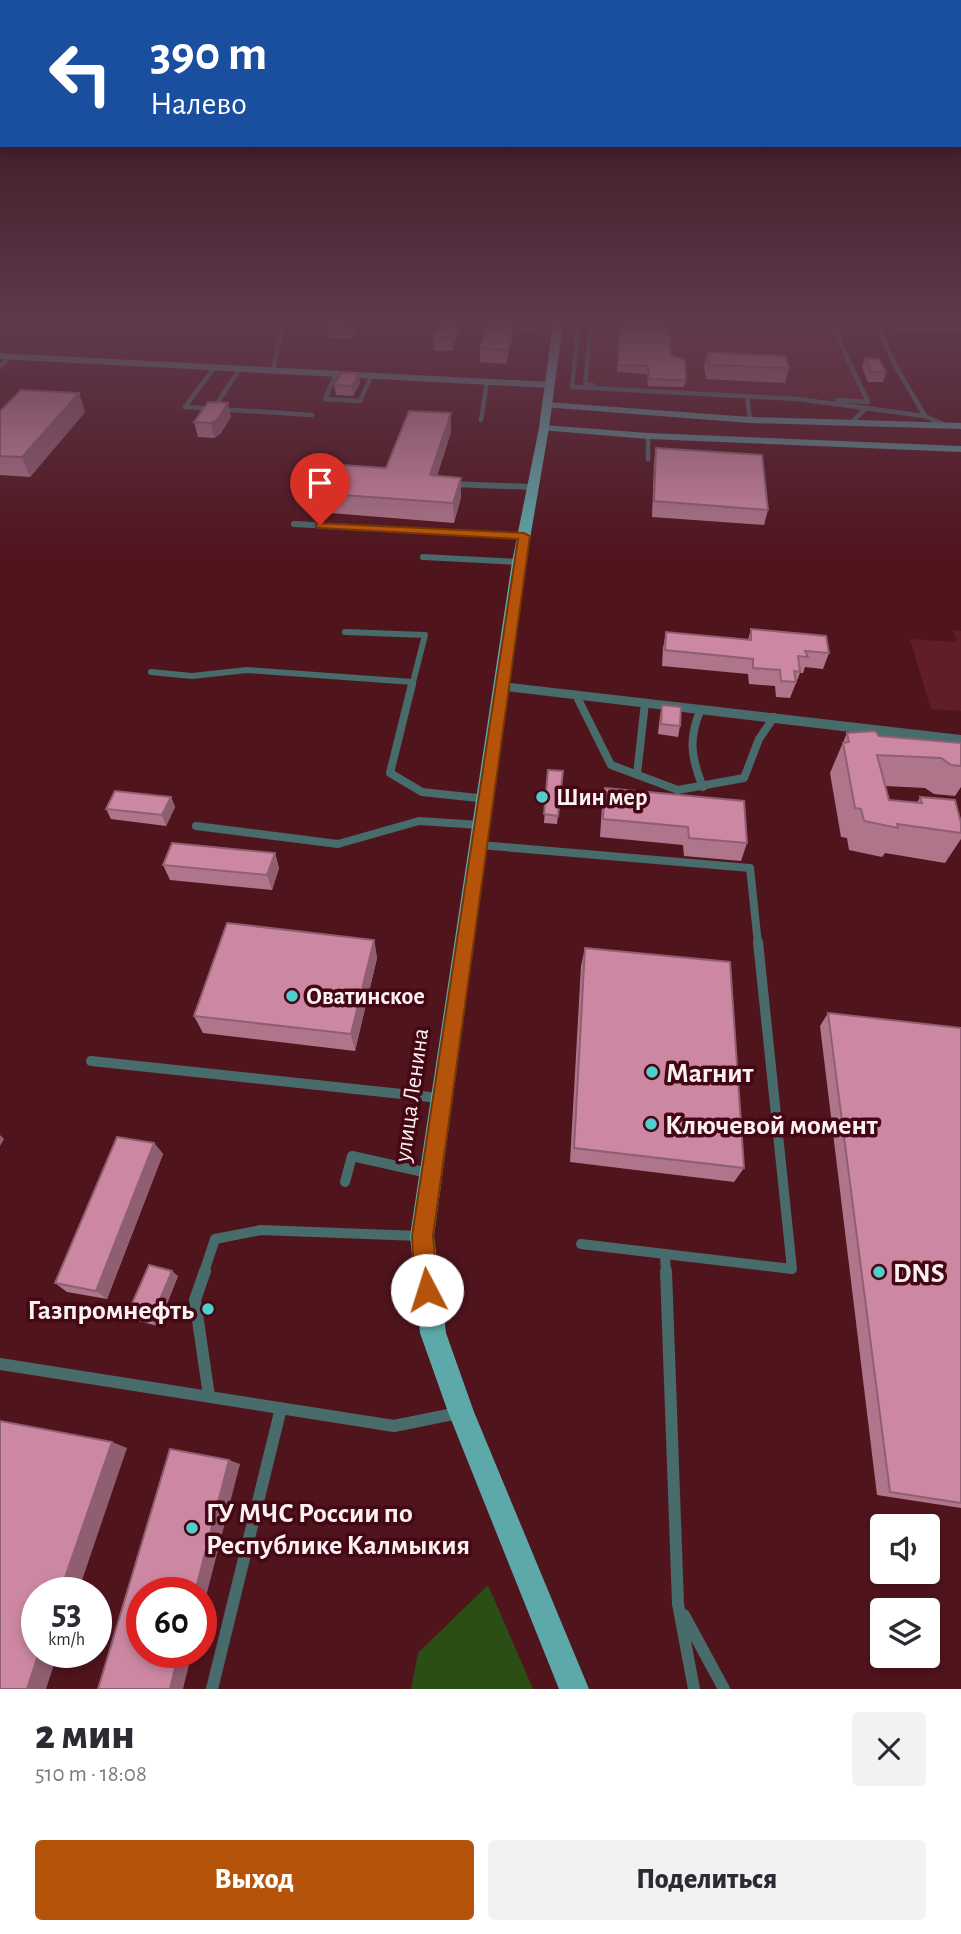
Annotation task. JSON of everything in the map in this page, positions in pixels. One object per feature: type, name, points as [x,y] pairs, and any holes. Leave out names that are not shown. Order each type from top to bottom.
[{"type":"main road","name":"улица Ленина","points":[[547,402],[520,562],[422,1236],[433,1333],[461,1412],[574,1689]]},
{"type":"main road","points":[[547,405],[750,420],[961,426]]},
{"type":"main road","points":[[544,428],[648,436],[961,449]]},
{"type":"street","points":[[502,687],[961,740]]},
{"type":"lane","points":[[189,402],[185,407],[312,415]]},
{"type":"lane","points":[[214,408],[218,402]]},
{"type":"lane","points":[[481,420],[484,402]]},
{"type":"lane","points":[[748,402],[750,420]]},
{"type":"lane","points":[[817,402],[925,416],[945,425]]},
{"type":"lane","points":[[917,402],[925,416]]},
{"type":"lane","points":[[850,423],[865,409]]},
{"type":"lane","points":[[648,436],[648,459]]},
{"type":"lane","points":[[451,484],[533,487]]},
{"type":"lane","points":[[295,524],[524,536]]},
{"type":"lane","points":[[424,557],[520,562]]},
{"type":"lane","points":[[345,632],[425,635],[390,773],[422,792],[486,799]]},
{"type":"lane","points":[[151,672],[192,676],[247,670],[413,682]]},
{"type":"lane","points":[[576,695],[611,765],[678,790],[744,778],[759,739],[774,717]]},
{"type":"lane","points":[[637,774],[645,703]]},
{"type":"lane","points":[[701,709],[695,721],[689,755],[703,787]]},
{"type":"lane","points":[[196,826],[338,844],[419,821],[483,825]]},
{"type":"lane","points":[[480,845],[750,867],[792,1269],[580,1244]]},
{"type":"lane","points":[[91,1060],[442,1098]]},
{"type":"lane","points":[[345,1182],[352,1156],[431,1174]]},
{"type":"lane","points":[[209,1396],[195,1300],[215,1239],[261,1230],[422,1236]]},
{"type":"lane","points":[[665,1256],[678,1604],[693,1670],[694,1689]]},
{"type":"lane","points":[[0,1364],[394,1426],[461,1412]]},
{"type":"lane","points":[[212,1689],[281,1408]]},
{"type":"lane","points":[[678,1604],[723,1689]]},
{"type":"shaded area","points":[[953,630],[961,631],[961,711],[931,709],[910,639],[957,642]]},
{"type":"green space","points":[[488,1585],[533,1689],[411,1689],[418,1653]]},
{"type":"building","points":[[9,402],[71,402],[22,457],[0,456],[0,411]]},
{"type":"building","points":[[208,402],[228,403],[217,420],[211,423],[194,422]]},
{"type":"building","points":[[409,411],[451,413],[430,475],[461,478],[453,503],[315,493],[329,464],[386,468]]},
{"type":"building","points":[[656,448],[762,455],[768,510],[654,501]]},
{"type":"building","points":[[751,629],[826,636],[829,653],[805,651],[808,657],[798,656],[800,672],[794,671],[796,682],[781,681],[780,670],[753,668],[753,659],[665,650],[666,632],[751,640]]},
{"type":"building","points":[[662,705],[681,707],[680,726],[661,724]]},
{"type":"building","points":[[875,731],[879,736],[961,743],[961,766],[951,765],[941,758],[877,755],[889,800],[922,803],[920,797],[955,800],[961,833],[897,824],[898,828],[864,821],[861,809],[855,808],[843,743],[849,742],[847,733]]},
{"type":"building","points":[[548,770],[563,771],[558,816],[544,814]]},
{"type":"building","points":[[605,788],[744,801],[747,843],[689,838],[688,827],[603,819]]},
{"type":"building","points":[[115,791],[171,797],[162,815],[106,809]]},
{"type":"building","points":[[172,843],[275,853],[267,875],[163,865]]},
{"type":"building","name":"Оватинское","points":[[227,923],[374,940],[351,1034],[194,1016]]},
{"type":"building","name":"Магнит","points":[[585,948],[730,962],[744,1168],[574,1148]]},
{"type":"building","points":[[828,1013],[961,1028],[961,1503],[890,1492]]},
{"type":"building","points":[[117,1137],[154,1143],[96,1291],[55,1283]]},
{"type":"building","points":[[149,1265],[172,1271],[151,1321],[127,1315]]},
{"type":"building","points":[[0,1421],[112,1442],[65,1577],[21,1577],[21,1668],[34,1668],[27,1689],[0,1689]]},
{"type":"building","points":[[170,1449],[229,1460],[199,1577],[132,1577]]},
{"type":"building","points":[[126,1596],[126,1668],[175,1668],[170,1689],[98,1689],[104,1668],[112,1668],[112,1642]]},
{"type":"place","name":"Шин мер","points":[[542,797]]},
{"type":"place","name":"Оватинское","points":[[292,996]]},
{"type":"place","name":"Магнит","points":[[652,1072]]},
{"type":"place","name":"Ключевой момент","points":[[651,1124]]},
{"type":"place","name":"DNS","points":[[879,1272]]},
{"type":"place","name":"Газпромнефть","points":[[208,1309]]},
{"type":"place","name":"ГУ МЧС России по Республике Калмыкия","points":[[192,1528]]},
{"type":"route","points":[[320,525],[524,536],[422,1236],[427,1290]]}]
